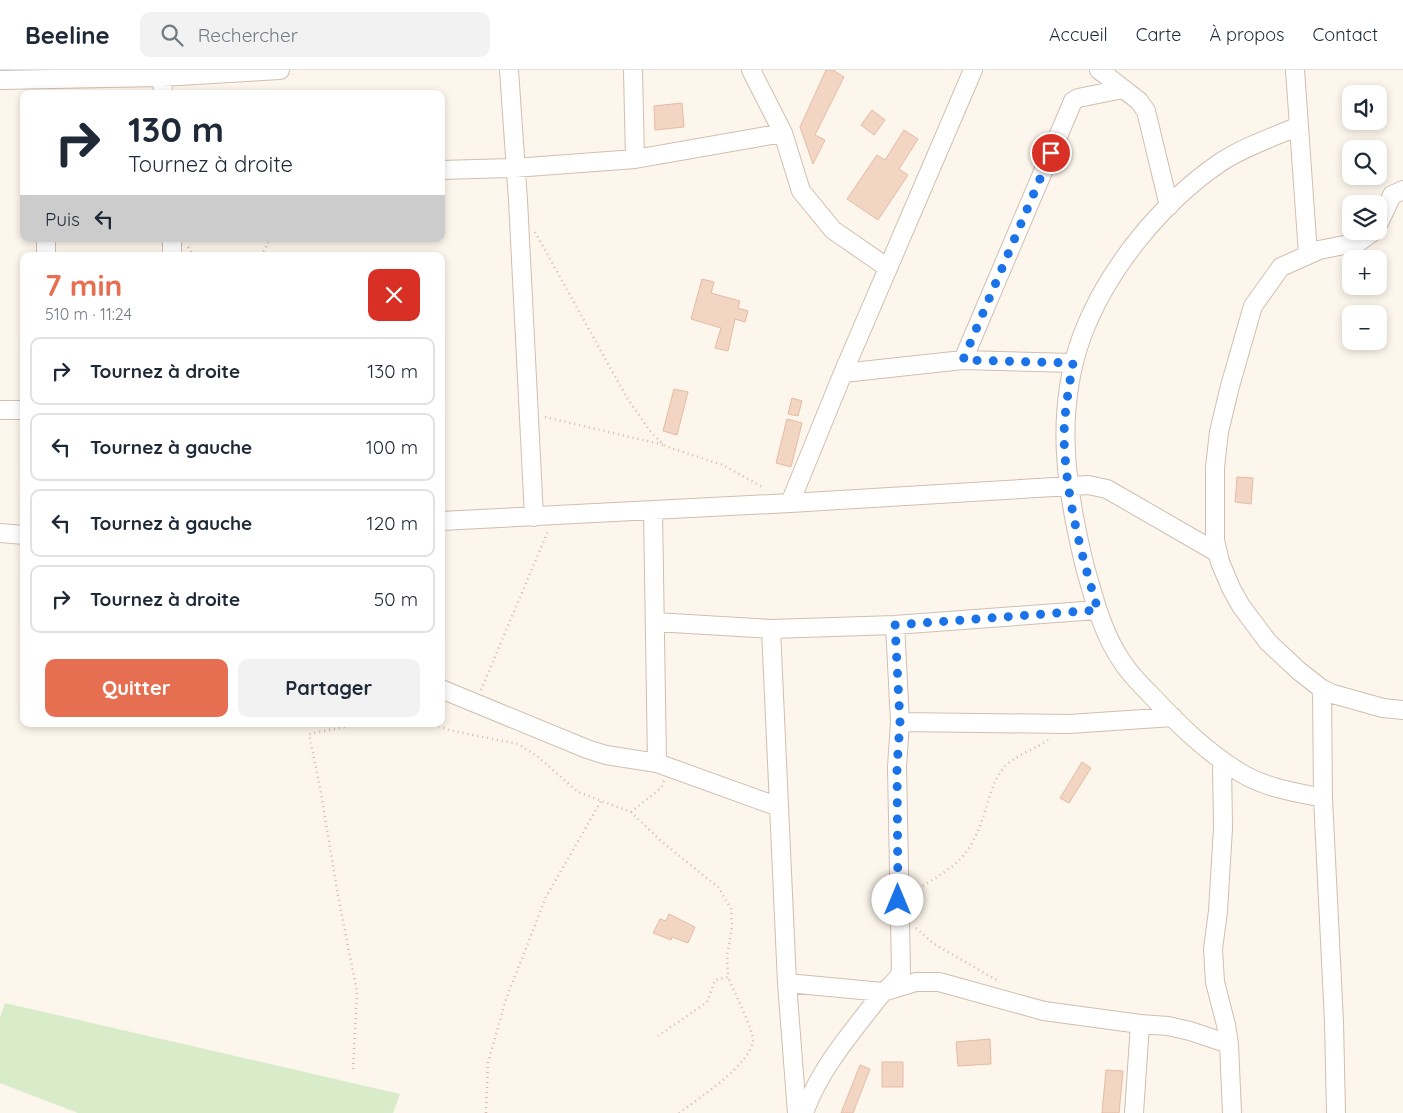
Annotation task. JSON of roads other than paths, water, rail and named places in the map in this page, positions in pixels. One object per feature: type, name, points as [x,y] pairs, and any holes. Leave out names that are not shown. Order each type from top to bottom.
[{"type":"street","points":[[0,80],[162,85],[280,70]]},
{"type":"street","points":[[508,70],[514,168],[518,200],[534,517]]},
{"type":"street","points":[[633,70],[635,159]]},
{"type":"street","points":[[751,70],[783,133],[801,191],[833,230],[888,268]]},
{"type":"street","points":[[790,503],[843,373],[973,70]]},
{"type":"street","points":[[1099,70],[1139,101],[1146,111],[1169,206]]},
{"type":"street","points":[[1295,70],[1308,254]]},
{"type":"street","points":[[963,360],[1073,101],[1078,98],[1123,89]]},
{"type":"street","points":[[1298,126],[1262,141],[1223,161],[1185,190],[1152,224],[1111,278],[1096,304],[1082,335],[1073,363],[1065,416],[1064,437],[1068,485],[1084,560],[1098,610],[1122,663],[1194,738],[1222,761],[1243,774],[1284,791],[1322,798]]},
{"type":"street","points":[[445,170],[514,168],[635,159],[783,133]]},
{"type":"street","points":[[1387,206],[1392,195],[1403,190]]},
{"type":"street","points":[[1362,240],[1319,250],[1281,267],[1253,306],[1219,432],[1215,468],[1214,522],[1218,553],[1230,588],[1252,622],[1284,658],[1322,688],[1333,694],[1383,708],[1403,710]]},
{"type":"street","points":[[843,373],[963,360],[1073,363]]},
{"type":"street","points":[[0,410],[20,410]]},
{"type":"street","points":[[445,521],[1088,485],[1107,488],[1218,553]]},
{"type":"street","points":[[653,510],[657,763]]},
{"type":"street","points":[[0,533],[20,535]]},
{"type":"street","points":[[655,622],[772,629],[895,625],[1098,610]]},
{"type":"street","points":[[804,1113],[809,1098],[825,1071],[882,992],[894,984],[901,972],[898,900],[897,767],[900,722],[895,625]]},
{"type":"street","points":[[772,629],[787,983],[796,1113]]},
{"type":"street","points":[[1322,688],[1322,798],[1334,1022],[1336,1113]]},
{"type":"street","points":[[445,691],[587,749],[606,755],[657,763],[779,807]]},
{"type":"street","points":[[900,722],[1069,724],[1173,717]]},
{"type":"street","points":[[1222,761],[1223,828],[1218,911],[1213,949],[1215,982],[1229,1044],[1232,1113]]},
{"type":"street","points":[[787,983],[882,992],[916,982],[939,982],[1044,1012],[1176,1028],[1229,1044]]},
{"type":"street","points":[[1134,1113],[1140,1024]]}]
